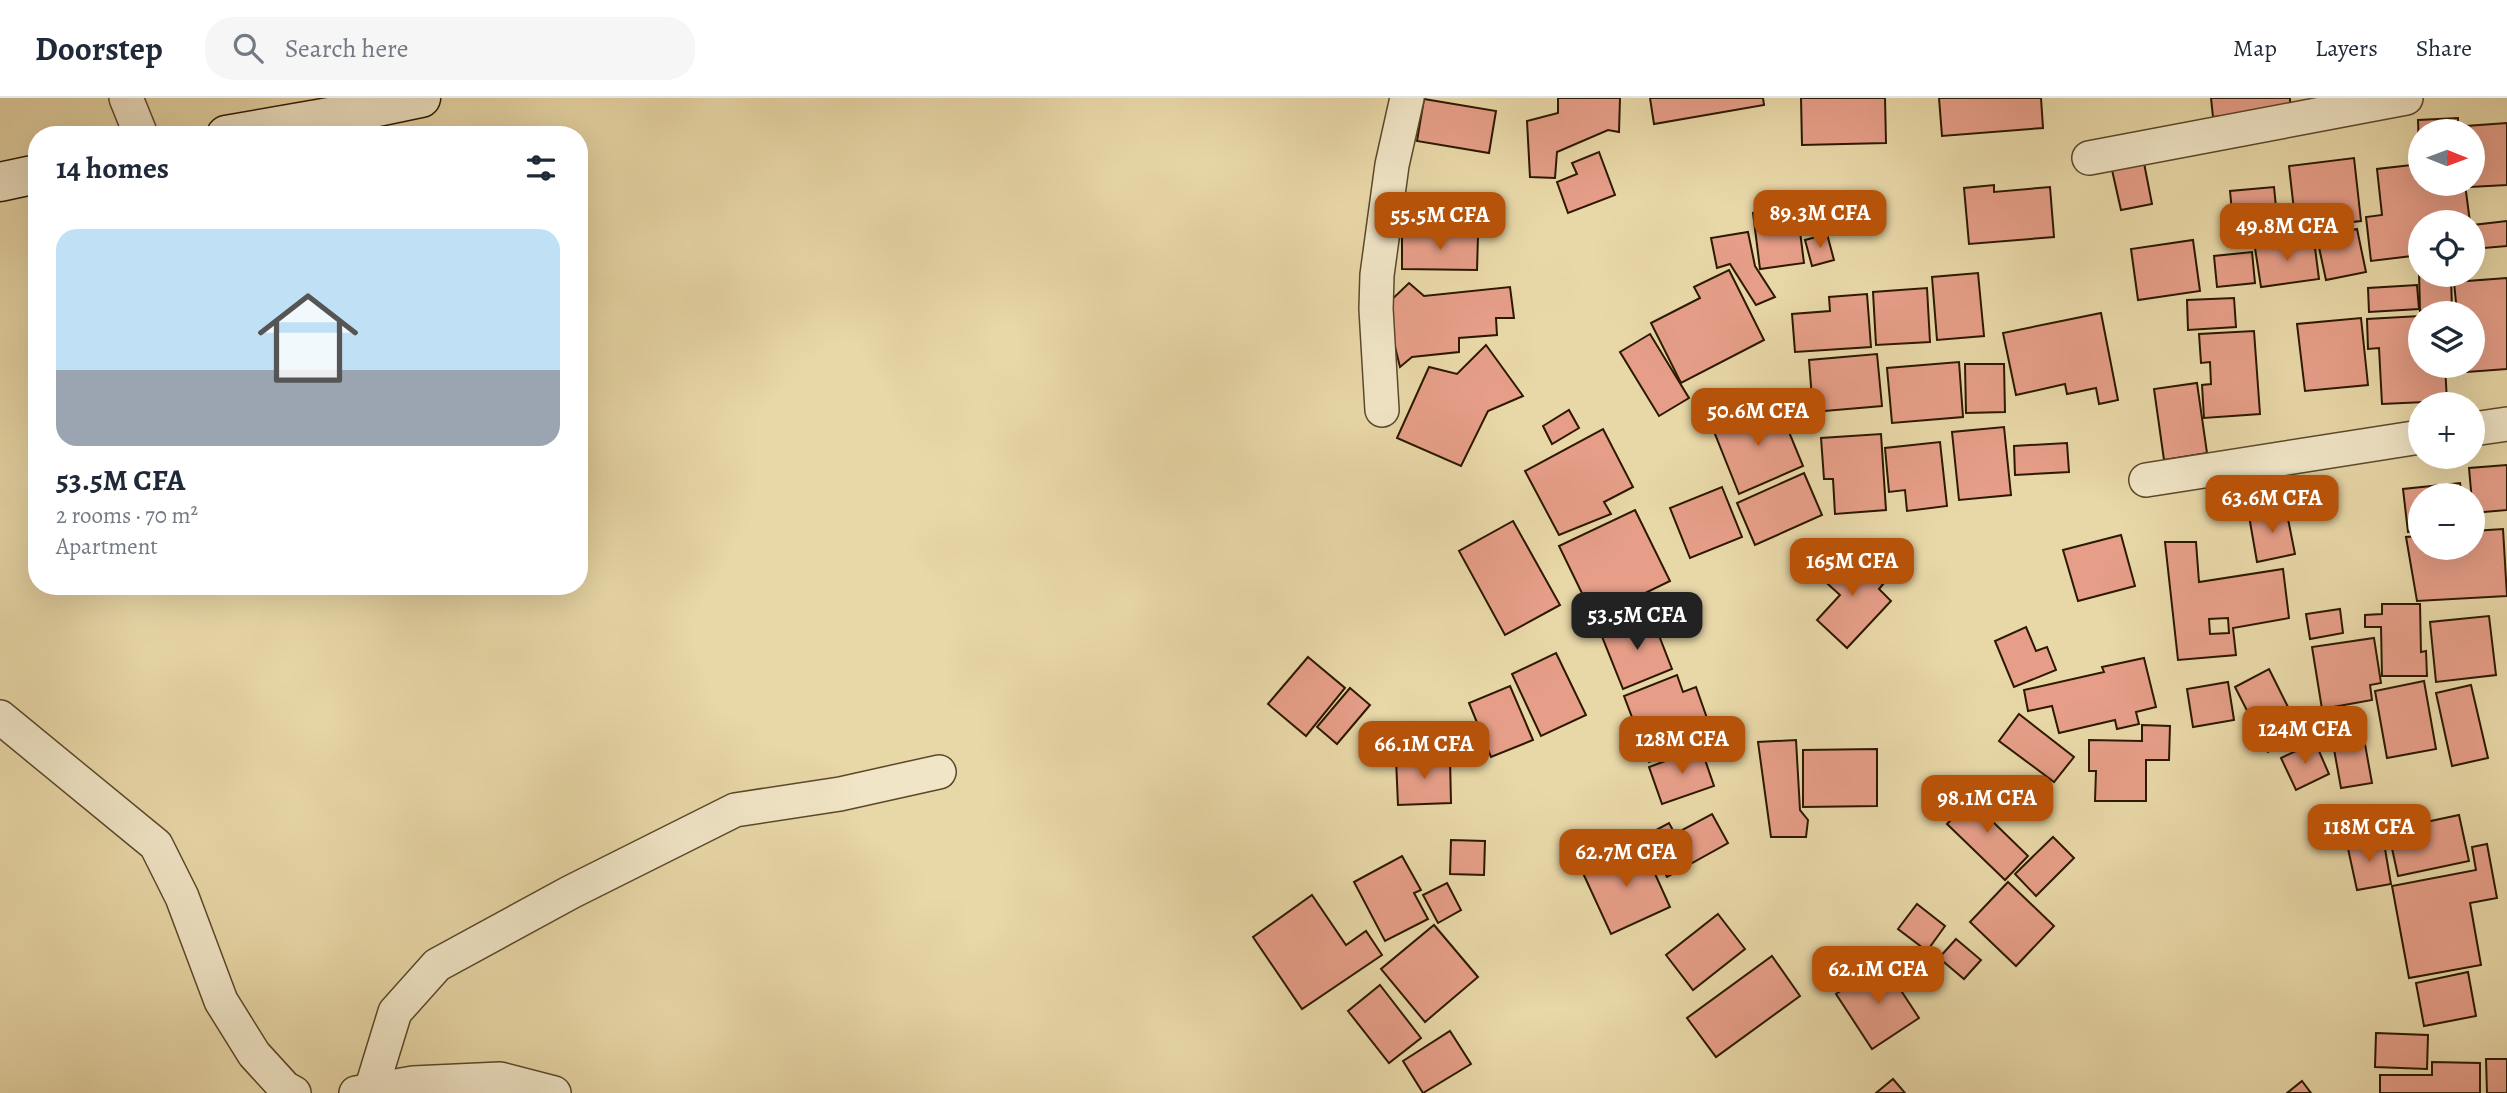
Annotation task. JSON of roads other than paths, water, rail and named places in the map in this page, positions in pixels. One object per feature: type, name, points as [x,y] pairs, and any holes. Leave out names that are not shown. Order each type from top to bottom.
[{"type":"main road","points":[[278,126],[421,98]]},
{"type":"main road","points":[[0,182],[28,176]]},
{"type":"street","points":[[125,98],[137,126]]},
{"type":"street","points":[[1382,410],[1376,309],[1377,275],[1392,165],[1408,98]]},
{"type":"street","points":[[2089,159],[2406,98]]},
{"type":"street","points":[[2485,427],[2507,424]]},
{"type":"street","points":[[2146,480],[2408,439]]},
{"type":"street","points":[[0,718],[156,845],[182,897],[221,1000],[254,1054],[286,1091]]},
{"type":"street","points":[[364,1091],[396,1012],[437,965],[571,892],[735,810],[840,794],[939,772]]},
{"type":"street","points":[[364,1091],[413,1083],[500,1079],[554,1093]]}]
